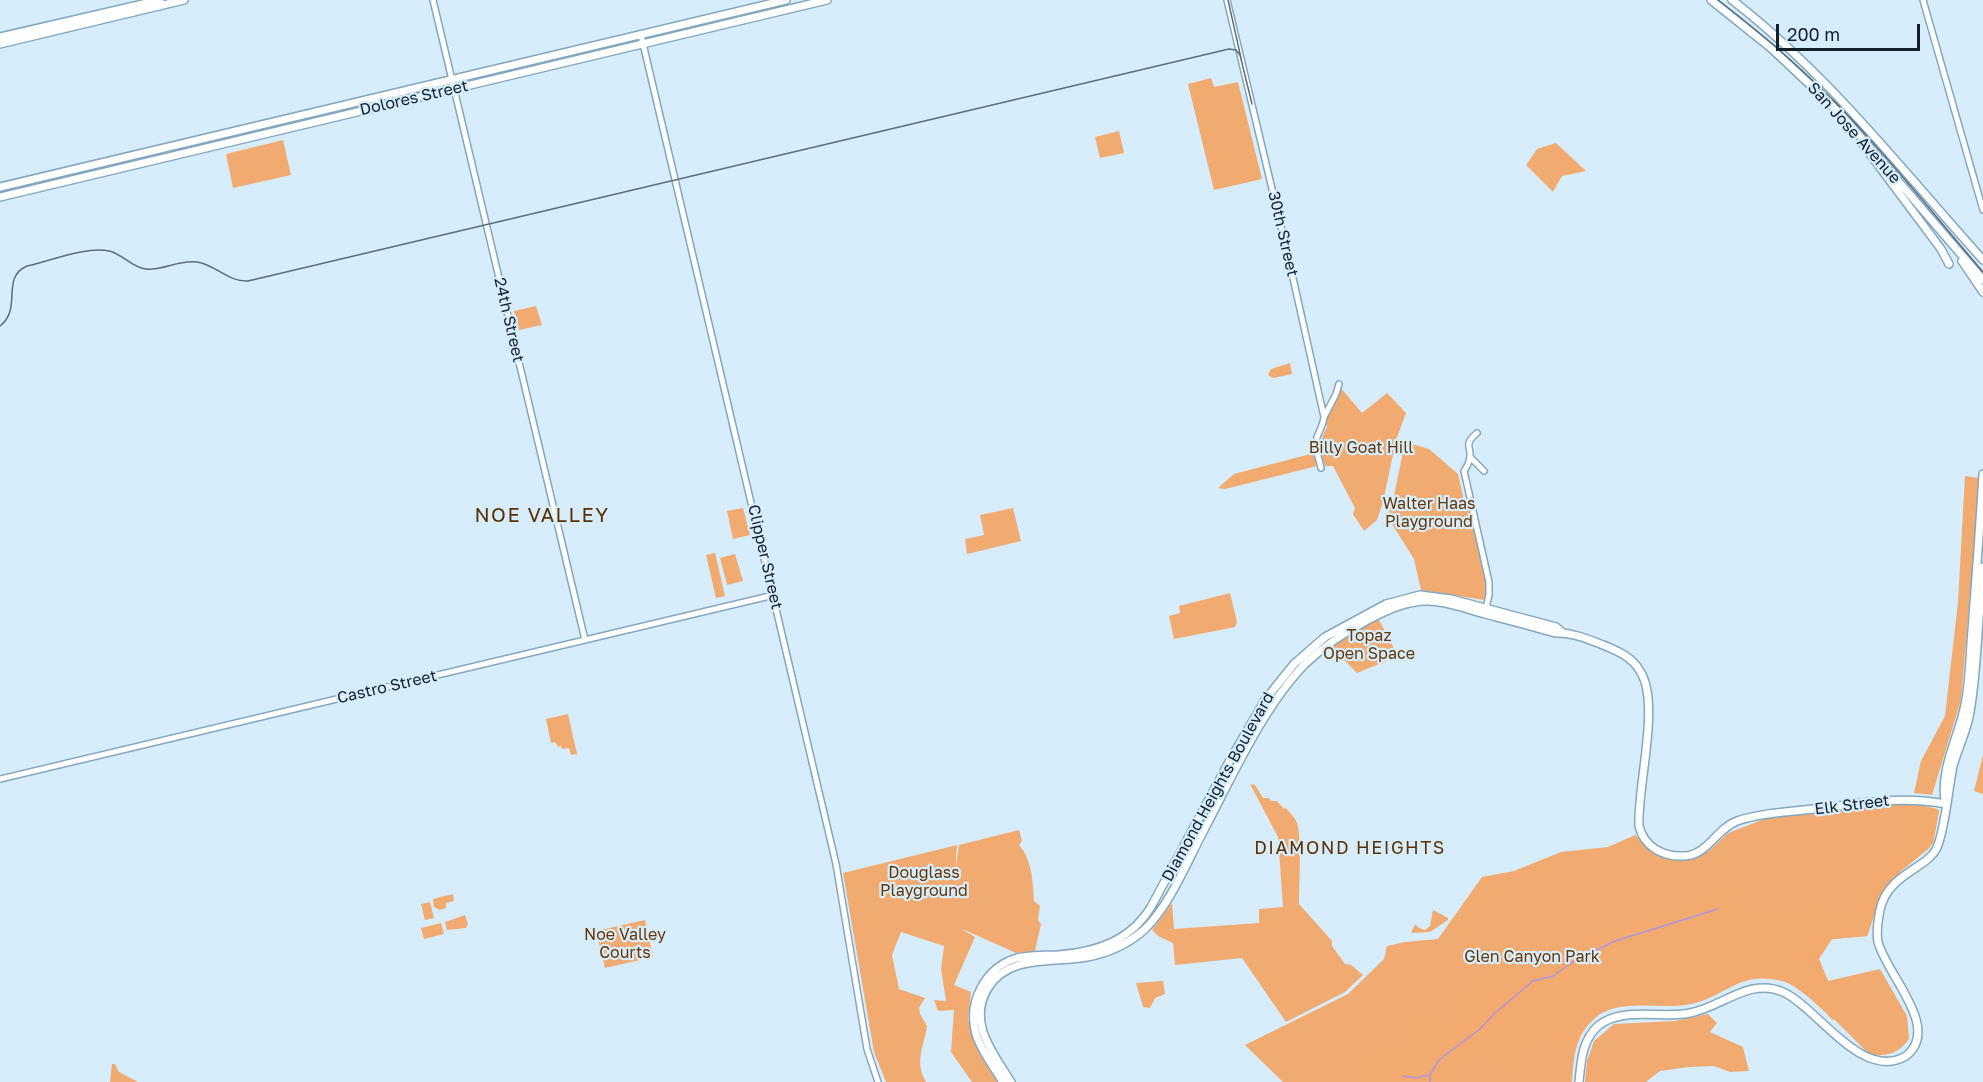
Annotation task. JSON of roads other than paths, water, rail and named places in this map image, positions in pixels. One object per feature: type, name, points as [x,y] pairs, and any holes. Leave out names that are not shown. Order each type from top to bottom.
[{"type":"main road","points":[[0,38],[160,0]]},
{"type":"main road","points":[[0,44],[184,0]]},
{"type":"main road","name":"Dolores Street","points":[[0,187],[640,35],[765,2],[786,0]]},
{"type":"main road","name":"Dolores Street","points":[[0,196],[827,0]]},
{"type":"main road","name":"San Jose Avenue","points":[[1711,0],[1798,73],[1855,130],[1983,280]]},
{"type":"main road","name":"San Jose Avenue","points":[[1732,0],[1778,38],[1856,114],[1983,258]]},
{"type":"main road","points":[[1855,130],[1877,164],[1942,250],[1949,264]]},
{"type":"main road","points":[[139,154],[141,163]]},
{"type":"main road","points":[[1922,209],[1983,292]]},
{"type":"main road","points":[[1946,804],[1944,792],[1947,762],[1966,699],[1983,474]]},
{"type":"main road","points":[[1579,1082],[1585,1045],[1596,1028],[1608,1020],[1622,1016],[1678,1015],[1693,1012],[1744,991],[1760,988],[1774,989],[1792,997],[1861,1059],[1882,1065],[1900,1060],[1914,1048],[1918,1035],[1915,1015],[1880,949],[1877,938],[1880,910],[1884,898],[1900,878],[1928,859],[1937,849],[1954,764],[1970,711],[1983,567]]},
{"type":"main road","name":"Diamond Heights Boulevard","points":[[1003,1082],[981,1046],[975,1028],[974,1013],[977,999],[987,979],[996,969],[1013,960],[1029,956],[1091,951],[1114,943],[1137,926],[1152,907],[1255,717],[1273,689],[1294,664],[1333,632],[1377,608],[1400,599],[1434,596],[1486,608],[1556,627],[1562,632],[1596,642],[1628,657],[1640,670],[1646,682],[1649,711],[1638,820],[1642,836],[1657,851],[1682,856],[1693,855],[1704,849],[1731,824],[1759,816]]},
{"type":"main road","name":"Diamond Heights Boulevard","points":[[1011,1082],[986,1043],[980,1027],[982,1000],[991,983],[1005,970],[1020,964],[1078,959],[1105,952],[1126,943],[1149,925],[1166,901],[1238,765],[1274,706],[1300,669],[1322,649],[1353,628],[1384,612],[1401,605],[1421,602],[1442,602],[1555,633],[1562,632]]},
{"type":"main road","points":[[1936,802],[1947,762]]},
{"type":"main road","name":"Elk Street","points":[[1759,816],[1879,800],[1905,799],[1946,804]]},
{"type":"street","name":"24th Street","points":[[433,0],[585,640]]},
{"type":"street","name":"30th Street","points":[[1227,0],[1292,271],[1324,417]]},
{"type":"street","points":[[1923,0],[1983,210]]},
{"type":"street","points":[[765,2],[767,14]]},
{"type":"street","name":"Clipper Street","points":[[640,35],[836,864],[865,1039],[878,1082]]},
{"type":"street","points":[[1322,468],[1316,450],[1317,438],[1339,384]]},
{"type":"street","points":[[1477,433],[1470,438],[1467,444],[1470,457],[1484,471]]},
{"type":"street","points":[[1470,457],[1464,471],[1490,582],[1486,608]]},
{"type":"street","name":"Castro Street","points":[[0,779],[774,595]]},
{"type":"waterway","points":[[1430,1082],[1430,1075],[1439,1060],[1480,1029],[1533,981],[1553,976],[1574,961],[1615,941],[1718,909]]},
{"type":"waterway","points":[[1403,1076],[1416,1078],[1428,1075]]},
{"type":"tram line","points":[[1228,0],[1241,58]]},
{"type":"tram line","points":[[1718,0],[1789,58],[1838,106],[1887,159],[1983,272]]},
{"type":"tram line","points":[[0,326],[7,319],[10,311],[13,286],[19,271],[27,266],[79,252],[109,251],[146,269],[197,262],[234,279],[248,281],[1229,49],[1236,50],[1240,55],[1252,104]]},
{"type":"district","name":"NOE VALLEY","points":[[542,516]]},
{"type":"district","name":"DIAMOND HEIGHTS","points":[[1350,848]]},
{"type":"park label","name":"Billy Goat Hill","points":[[1361,448]]},
{"type":"park label","name":"Walter Haas Playground","points":[[1429,513]]},
{"type":"park label","name":"Topaz Open Space","points":[[1369,645]]},
{"type":"park label","name":"Douglass Playground","points":[[924,882]]},
{"type":"park label","name":"Noe Valley Courts","points":[[625,944]]},
{"type":"park label","name":"Glen Canyon Park","points":[[1532,957]]}]
